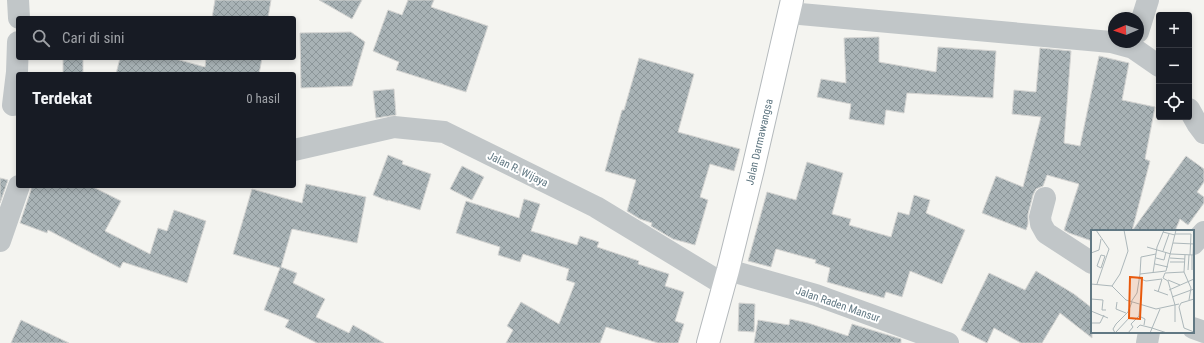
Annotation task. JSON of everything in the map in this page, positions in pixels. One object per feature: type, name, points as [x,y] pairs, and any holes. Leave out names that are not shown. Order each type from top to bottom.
[{"type":"main road","name":"Jalan Darmawangsa","points":[[708,343],[791,6]]},
{"type":"street","points":[[18,0],[18,16]]},
{"type":"street","points":[[1144,13],[1148,0]]},
{"type":"street","points":[[791,6],[1108,42]]},
{"type":"street","points":[[1142,48],[1156,63]]},
{"type":"street","points":[[17,60],[17,72]]},
{"type":"street","points":[[10,104],[16,77]]},
{"type":"street","points":[[1192,114],[1204,133]]},
{"type":"street","name":"Jalan R. Wijaya","points":[[296,150],[394,127],[444,132],[596,208],[725,277]]},
{"type":"street","points":[[0,241],[18,188]]},
{"type":"street","points":[[1045,198],[1040,217],[1041,224],[1046,233],[1091,262]]},
{"type":"street","points":[[1194,243],[1204,232]]},
{"type":"street","name":"Jalan Raden Mansur","points":[[725,277],[816,295],[948,343]]},
{"type":"street","points":[[1194,328],[1204,332]]},
{"type":"street","points":[[1147,343],[1149,333]]},
{"type":"building","points":[[215,0],[271,0],[268,16],[212,16]]},
{"type":"building","points":[[319,0],[362,0],[352,19]]},
{"type":"building","points":[[408,0],[434,0],[431,7],[488,26],[466,92],[396,70],[399,62],[373,51],[388,10],[402,15]]},
{"type":"building","points":[[351,32],[365,42],[352,86],[301,88],[300,33]]},
{"type":"building","points":[[879,37],[879,62],[936,72],[938,47],[996,51],[993,98],[907,93],[904,113],[886,110],[884,125],[849,119],[851,104],[817,97],[821,79],[846,83],[844,38]]},
{"type":"building","points":[[1040,48],[1071,51],[1064,143],[1080,146],[1099,56],[1129,63],[1122,100],[1155,107],[1145,159],[1150,161],[1132,230],[1091,230],[1091,241],[1064,230],[1079,184],[1047,175],[1043,186],[1036,189],[1033,195],[1026,230],[982,213],[996,176],[1023,187],[1041,117],[1012,114],[1014,90],[1036,92]]},
{"type":"building","points":[[639,58],[694,74],[678,132],[740,149],[734,171],[710,164],[700,197],[708,200],[695,245],[673,239],[651,226],[652,223],[640,219],[627,211],[636,180],[605,171],[622,110],[624,110]]},
{"type":"building","points":[[63,60],[83,60],[83,72],[63,72]]},
{"type":"building","points":[[120,60],[179,60],[205,67],[206,60],[262,60],[259,72],[116,72]]},
{"type":"building","points":[[394,89],[396,115],[376,118],[373,91]]},
{"type":"building","points":[[388,155],[403,161],[402,164],[431,174],[420,210],[373,195]]},
{"type":"building","points":[[1186,156],[1204,169],[1204,182],[1197,192],[1204,197],[1204,203],[1188,225],[1180,219],[1175,230],[1133,230]]},
{"type":"building","points":[[807,162],[843,173],[832,214],[851,219],[849,225],[891,237],[898,212],[909,215],[914,195],[930,200],[926,213],[965,230],[942,284],[910,271],[902,297],[886,292],[884,298],[827,282],[830,268],[815,263],[816,260],[776,249],[771,267],[748,261],[767,192],[796,200]]},
{"type":"building","points":[[462,166],[484,177],[472,200],[450,189]]},
{"type":"building","points":[[0,178],[8,180],[0,203]]},
{"type":"building","points":[[306,184],[366,197],[357,243],[292,229],[281,267],[297,273],[293,283],[325,299],[316,317],[349,333],[353,325],[384,343],[317,343],[285,327],[289,320],[264,310],[280,268],[233,254],[252,189],[302,203]]},
{"type":"building","points":[[31,188],[95,188],[121,201],[105,231],[150,254],[158,228],[167,231],[174,210],[206,221],[187,283],[123,262],[120,268],[48,230],[47,233],[20,223]]},
{"type":"building","points":[[524,199],[540,204],[531,231],[577,245],[580,236],[599,242],[597,247],[639,261],[638,264],[669,274],[665,286],[684,292],[675,321],[684,324],[678,343],[658,343],[606,327],[600,343],[506,343],[513,330],[507,326],[521,302],[559,324],[575,283],[566,280],[569,269],[523,254],[520,262],[498,255],[500,247],[456,233],[466,201],[519,218]]},
{"type":"building","points":[[1036,271],[1074,294],[1091,307],[1092,338],[1060,313],[1042,343],[1021,343],[994,328],[987,343],[961,330],[989,273],[1025,290]]},
{"type":"building","points":[[739,303],[755,304],[754,332],[738,331]]},
{"type":"building","points":[[790,319],[808,323],[848,336],[852,324],[901,339],[901,343],[754,343],[758,320],[789,325]]},
{"type":"building","points":[[21,320],[69,343],[11,343]]}]
